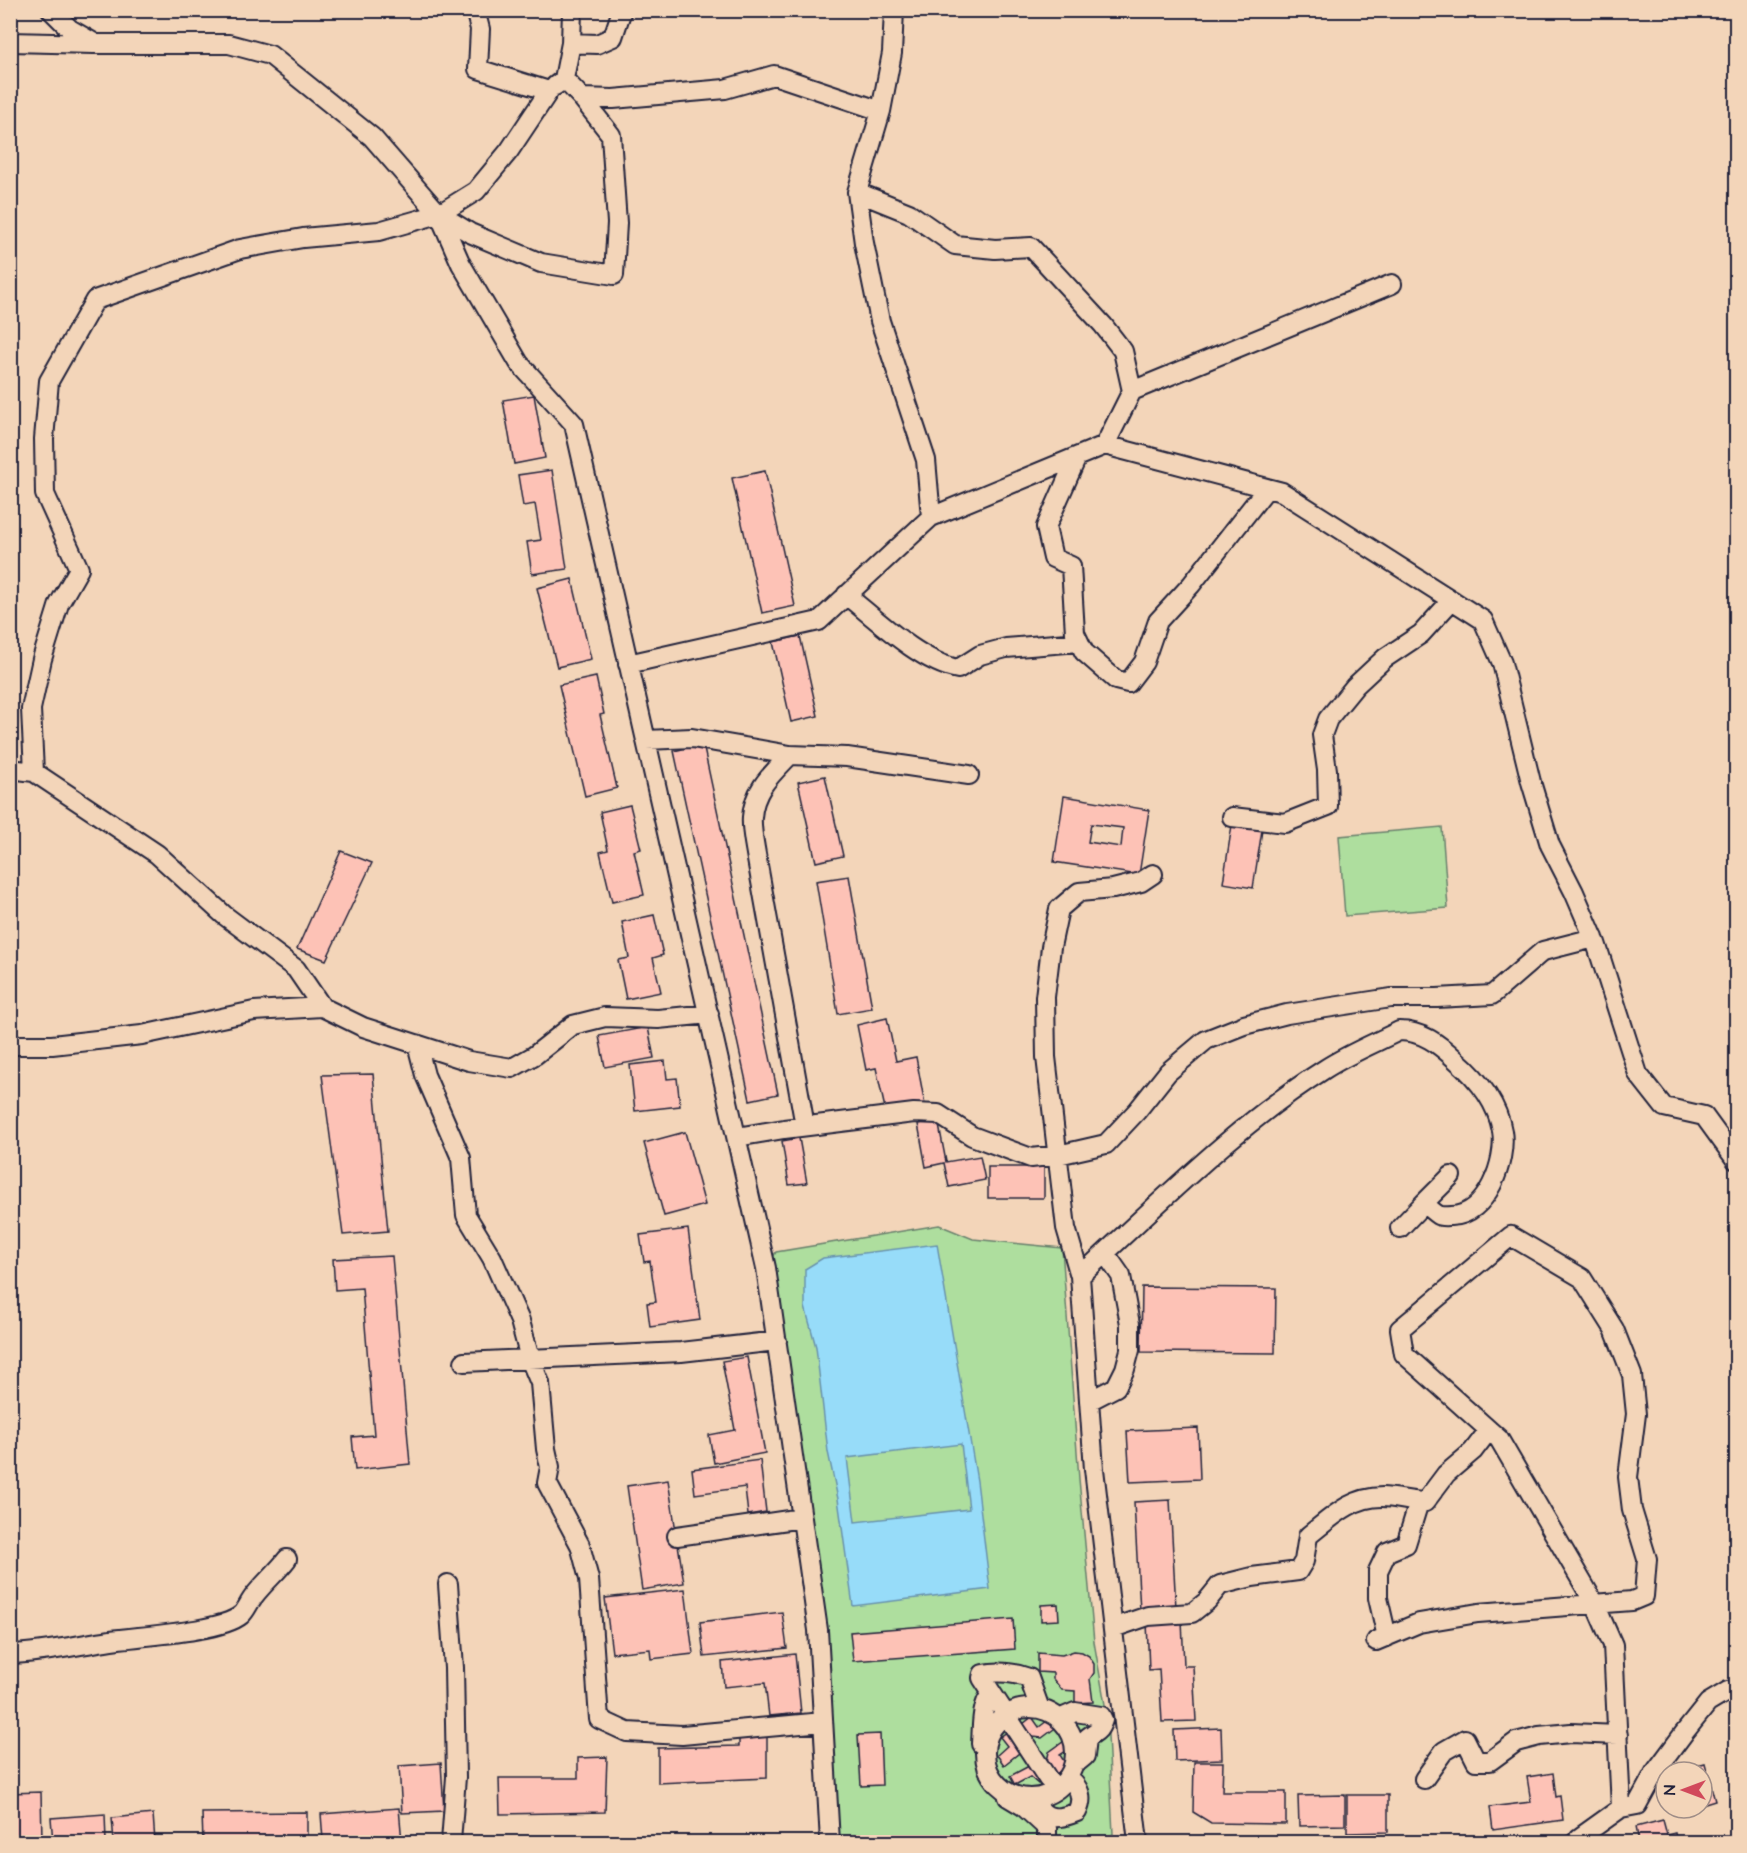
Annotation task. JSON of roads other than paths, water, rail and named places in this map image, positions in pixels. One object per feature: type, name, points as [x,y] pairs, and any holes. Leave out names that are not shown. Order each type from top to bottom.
[{"type":"street","points":[[51,10],[70,29],[96,44]]},
{"type":"street","points":[[476,10],[480,29],[478,69],[549,91]]},
{"type":"street","points":[[34,772],[31,710],[42,659],[59,604],[79,569],[45,494],[44,439],[49,381],[94,300],[240,249],[303,238],[380,231],[439,214],[476,190],[509,151],[549,91],[564,79],[571,43],[572,10]]},
{"type":"street","points":[[571,43],[597,44],[613,37],[622,10]]},
{"type":"street","points":[[894,10],[892,53],[881,111],[857,192],[864,243],[880,321],[926,460],[931,517]]},
{"type":"street","points":[[10,42],[229,44],[270,56],[372,137],[439,214],[461,264],[519,363],[574,424],[766,1268],[818,1630],[830,1842]]},
{"type":"street","points":[[582,98],[613,99],[726,89],[774,75],[881,111]]},
{"type":"street","points":[[439,214],[470,233],[542,263],[614,275],[617,222],[610,135],[582,98],[564,79]]},
{"type":"street","points":[[857,192],[909,213],[955,245],[995,249],[1031,247],[1103,325],[1123,351],[1132,391],[1105,445]]},
{"type":"street","points":[[1132,391],[1392,284]]},
{"type":"street","points":[[628,664],[819,621],[931,517],[1105,445],[1282,492],[1483,620],[1502,663],[1531,782],[1550,846],[1574,892],[1594,938],[1638,1074],[1664,1107],[1704,1116],[1737,1160]]},
{"type":"street","points":[[1077,457],[1046,527],[1053,558],[1071,566],[1075,633],[1084,652],[1116,680],[1128,683],[1144,662],[1158,621],[1191,585],[1267,488]]},
{"type":"street","points":[[846,595],[903,641],[946,666],[958,669],[980,655],[1006,648],[1079,642]]},
{"type":"street","points":[[1232,817],[1285,823],[1328,806],[1327,770],[1322,735],[1328,719],[1355,686],[1385,658],[1421,634],[1452,600]]},
{"type":"street","points":[[646,740],[692,738],[790,755],[847,757],[969,775]]},
{"type":"street","points":[[790,755],[755,796],[751,819],[805,1126]]},
{"type":"street","points":[[10,769],[34,772],[157,854],[224,915],[296,969],[322,1007]]},
{"type":"street","points":[[1138,1842],[1094,1469],[1080,1276],[1066,1228],[1047,1057],[1045,997],[1051,946],[1059,909],[1079,892],[1113,889],[1142,882],[1153,874]]},
{"type":"street","points":[[736,1137],[914,1113],[938,1114],[972,1136],[1031,1158],[1058,1155],[1106,1143],[1137,1111],[1168,1072],[1206,1040],[1245,1025],[1287,1014],[1391,998],[1492,995],[1543,951],[1594,938]]},
{"type":"street","points":[[10,1046],[52,1045],[142,1035],[254,1011],[322,1007],[363,1027],[469,1061],[512,1068],[535,1055],[573,1025],[605,1017],[658,1019],[708,1014]]},
{"type":"street","points":[[1080,1276],[1231,1138],[1273,1105],[1327,1067],[1399,1031],[1412,1031],[1435,1042],[1464,1067],[1486,1092],[1502,1130],[1503,1149],[1499,1165],[1492,1184],[1475,1207],[1467,1214],[1439,1216],[1424,1203]]},
{"type":"street","points":[[417,1044],[425,1075],[461,1158],[466,1215],[497,1268],[520,1321],[530,1359],[540,1383],[546,1449],[550,1467],[547,1483],[580,1545],[588,1579],[599,1719],[627,1732],[682,1735],[823,1722]]},
{"type":"street","points":[[1400,1228],[1450,1176]]},
{"type":"street","points":[[1419,1502],[1406,1544],[1387,1552],[1378,1571],[1381,1639],[1419,1623],[1478,1613],[1595,1604],[1632,1601],[1644,1596],[1647,1559],[1632,1510],[1628,1477],[1636,1414],[1632,1375],[1614,1329],[1582,1278],[1511,1236],[1400,1329],[1404,1354],[1499,1439],[1595,1604],[1613,1645],[1622,1808]]},
{"type":"street","points":[[1089,1401],[1116,1387],[1125,1369],[1130,1350],[1130,1324],[1121,1276],[1105,1253]]},
{"type":"street","points":[[464,1362],[681,1352],[777,1341]]},
{"type":"street","points":[[1113,1628],[1148,1616],[1192,1613],[1207,1601],[1220,1585],[1252,1577],[1298,1571],[1304,1561],[1308,1536],[1353,1502],[1382,1497],[1425,1502],[1446,1474],[1473,1450],[1489,1430]]},
{"type":"street","points":[[677,1536],[802,1518]]},
{"type":"street","points":[[10,1654],[198,1629],[229,1622],[242,1615],[254,1596],[287,1559]]},
{"type":"street","points":[[448,1584],[454,1668],[456,1777],[452,1842]]},
{"type":"street","points":[[1034,1797],[1038,1807],[1046,1815],[1056,1818],[1077,1812],[1081,1804],[1080,1791],[1075,1783],[1066,1778],[1048,1779],[991,1694],[982,1678],[983,1674],[997,1671],[1016,1673],[1029,1678],[1040,1709]]},
{"type":"street","points":[[1576,1842],[1622,1808],[1637,1805],[1655,1772],[1708,1703],[1728,1691],[1737,1689]]},
{"type":"street","points":[[991,1694],[987,1698],[982,1730],[980,1752],[982,1764],[993,1786],[1023,1806],[1047,1828],[1047,1842]]},
{"type":"street","points":[[1066,1778],[1075,1752],[1073,1737],[1066,1725],[1054,1715],[1040,1709],[1025,1708],[1010,1713],[998,1722],[989,1735],[986,1750],[987,1766],[994,1780],[1005,1790],[1017,1796],[1034,1797],[1045,1795],[1066,1778],[1085,1756],[1087,1738],[1096,1733],[1103,1720]]},
{"type":"street","points":[[1059,1719],[1075,1712],[1101,1716],[1103,1720]]},
{"type":"street","points":[[1103,1720],[1124,1719]]},
{"type":"street","points":[[1424,1779],[1444,1751],[1465,1739],[1476,1761],[1490,1761],[1516,1742],[1539,1736],[1571,1733],[1618,1735]]},
{"type":"water","points":[[937,1244],[977,1481],[990,1589],[853,1606],[838,1499],[828,1452],[816,1347],[805,1307],[805,1269],[823,1258]],"holes":[[[961,1444],[969,1509],[855,1522],[847,1458]]]},
{"type":"railway","points":[[1731,10],[1736,27]]}]
